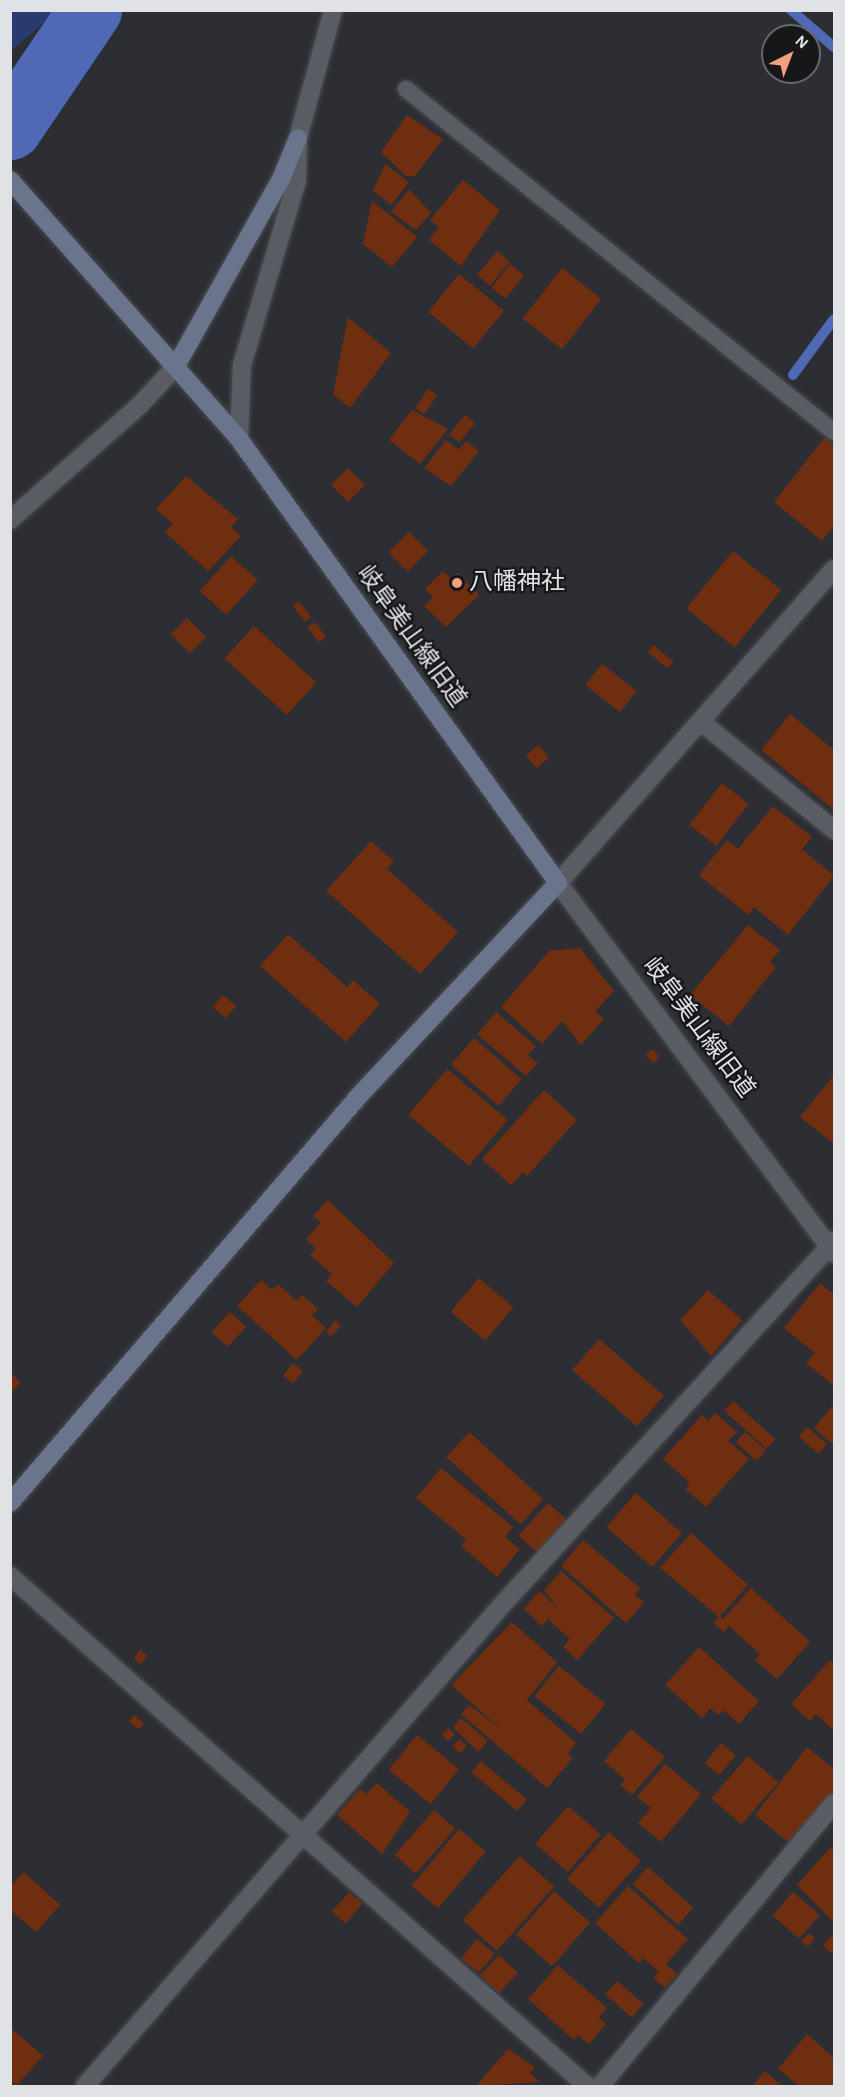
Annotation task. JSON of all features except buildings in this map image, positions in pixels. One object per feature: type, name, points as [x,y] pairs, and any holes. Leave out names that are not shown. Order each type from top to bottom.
[{"type":"street","points":[[10,520],[139,406],[176,366],[281,179],[298,138],[333,10]]},
{"type":"street","points":[[239,439],[242,365],[297,180],[298,138]]},
{"type":"street","name":"岐阜美山線旧道","points":[[10,180],[143,325],[239,439],[558,883],[833,1247]]},
{"type":"street","points":[[10,1503],[358,1097],[558,883],[834,569]]},
{"type":"street","points":[[700,722],[834,830]]},
{"type":"street","points":[[85,2086],[306,1836],[502,1605],[833,1247]]},
{"type":"street","points":[[10,1576],[587,2086]]},
{"type":"street","points":[[600,2086],[834,1803]]},
{"type":"lane","points":[[406,89],[834,432]]},
{"type":"shaded area","points":[[11,10],[57,10],[57,11],[11,51]]},
{"type":"waterway","points":[[10,128],[90,10]]},
{"type":"waterway","points":[[791,10],[834,47]]},
{"type":"waterway","points":[[793,375],[834,319]]},
{"type":"place","name":"八幡神社","points":[[457,583]]}]
